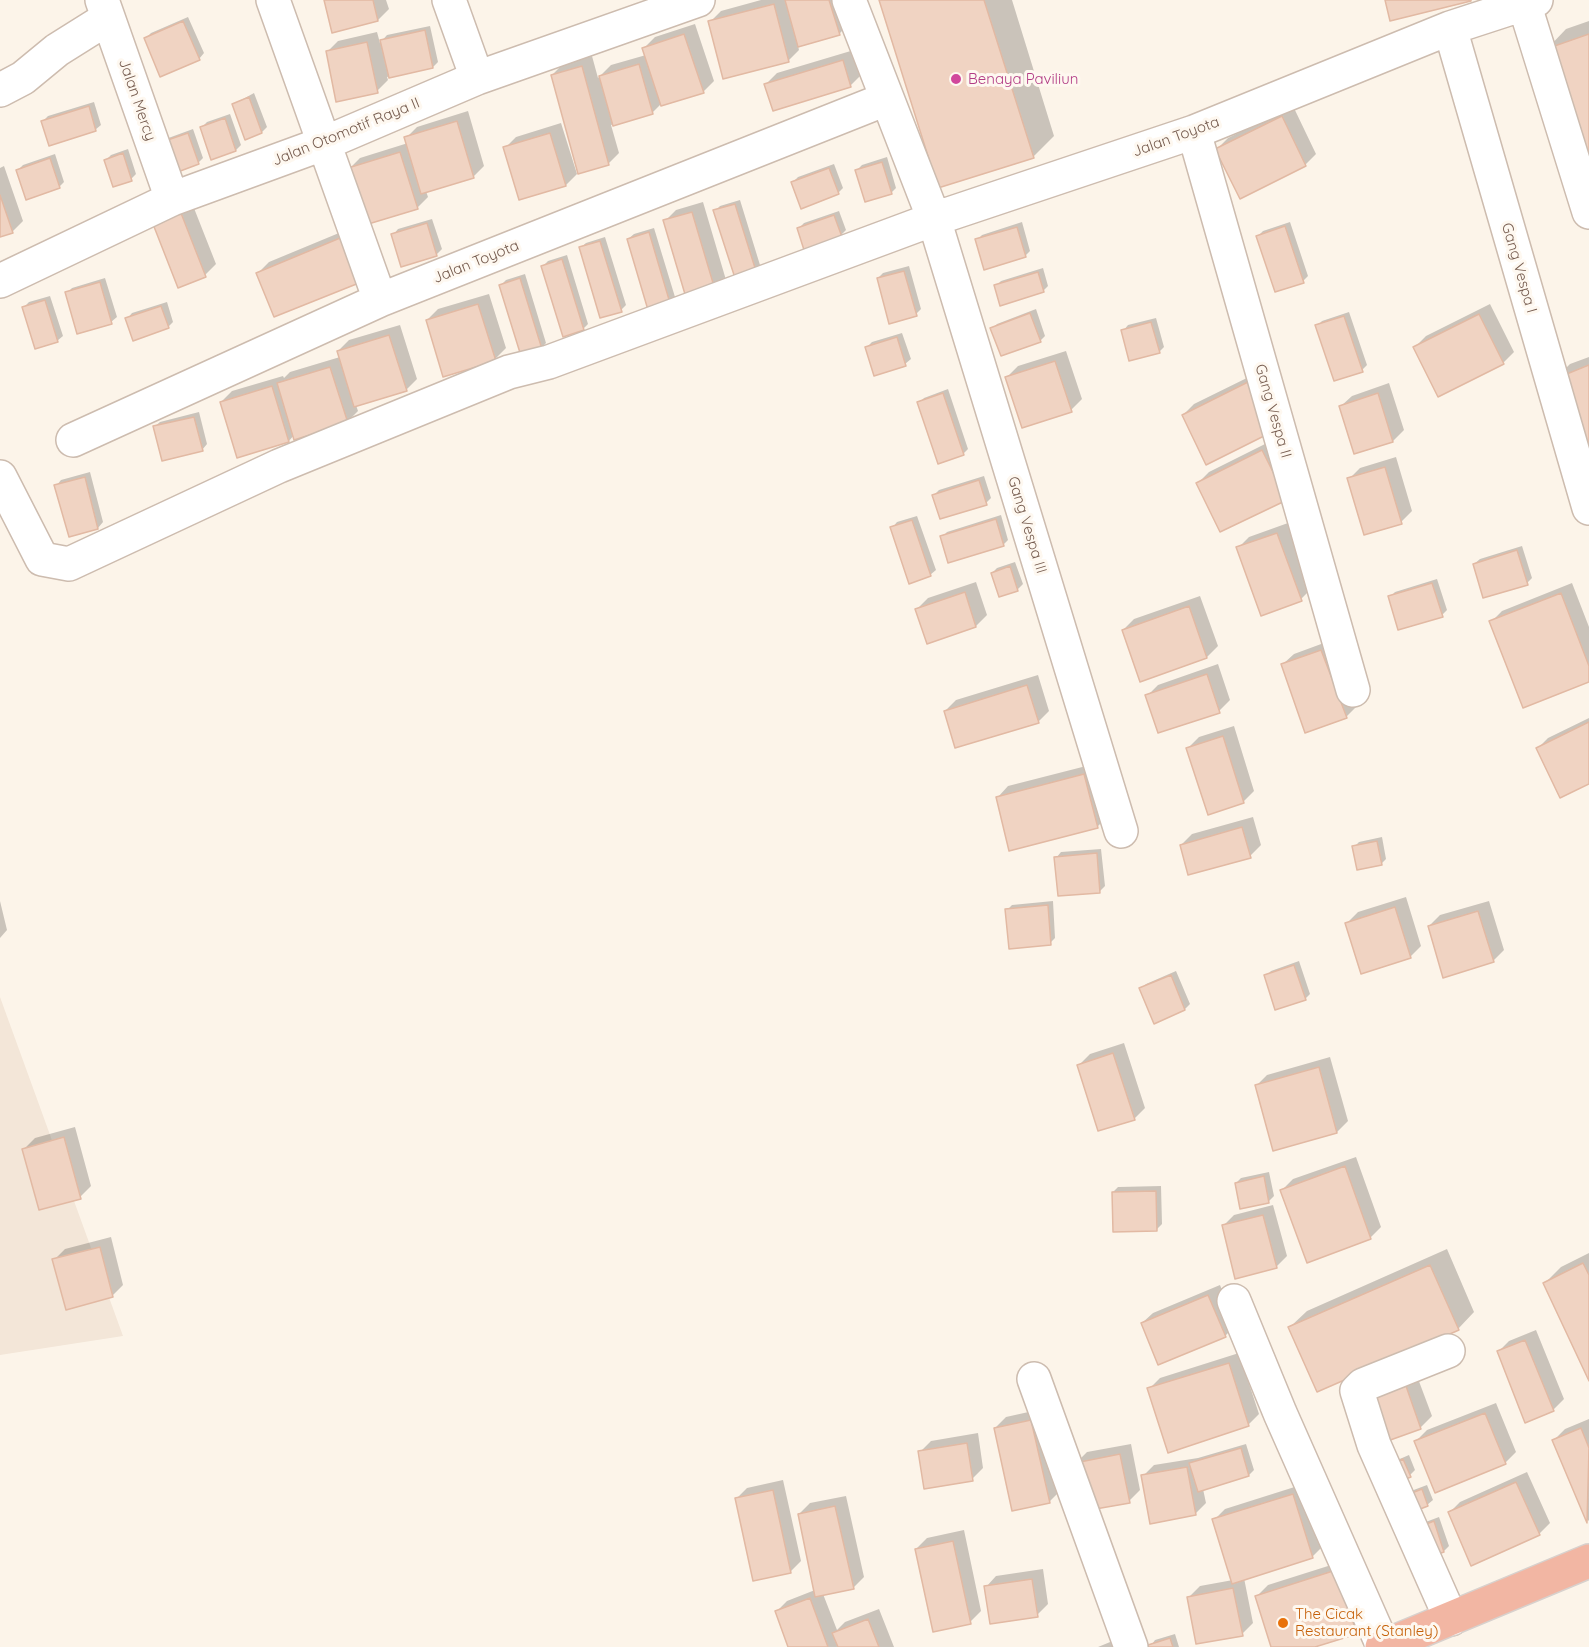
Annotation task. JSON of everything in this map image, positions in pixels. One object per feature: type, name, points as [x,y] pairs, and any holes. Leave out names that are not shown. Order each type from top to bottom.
[{"type":"highway","points":[[1392,1645],[1589,1561]]},
{"type":"street","points":[[273,0],[380,300]]},
{"type":"street","points":[[449,0],[477,78]]},
{"type":"street","name":"Jalan Otomotif Raya II","points":[[0,281],[172,199],[325,142],[477,78],[698,0]]},
{"type":"street","points":[[849,0],[886,99],[914,162],[934,219]]},
{"type":"street","points":[[1530,1],[1589,212]]},
{"type":"street","name":"Jalan Toyota","points":[[0,477],[42,559],[69,564],[279,466],[509,372],[549,362],[934,219],[1194,132],[1450,28],[1530,1]]},
{"type":"street","points":[[0,90],[22,78],[105,9]]},
{"type":"street","name":"Jalan Mercy","points":[[105,9],[172,199]]},
{"type":"street","name":"Gang Vespa I","points":[[1450,28],[1589,508]]},
{"type":"street","name":"Jalan Toyota","points":[[73,440],[380,300],[886,99]]},
{"type":"street","name":"Gang Vespa II","points":[[1194,132],[1353,690]]},
{"type":"street","name":"Gang Vespa III","points":[[934,219],[1121,831]]},
{"type":"street","points":[[1234,1301],[1280,1413],[1392,1645]]},
{"type":"street","points":[[1448,1351],[1363,1385],[1357,1391],[1374,1445],[1451,1619]]},
{"type":"street","points":[[1034,1379],[1131,1647]]},
{"type":"shaded area","points":[[0,997],[123,1336],[0,1355]]},
{"type":"building","points":[[324,0],[373,0],[378,21],[332,33]]},
{"type":"building","points":[[785,0],[829,0],[840,35],[798,47]]},
{"type":"building","name":"Benaya Paviliun","points":[[879,0],[984,0],[1034,158],[938,188]]},
{"type":"building","points":[[1385,0],[1471,0],[1471,1],[1390,21]]},
{"type":"building","points":[[774,4],[789,62],[723,79],[708,21]]},
{"type":"building","points":[[183,21],[200,60],[160,77],[144,38]]},
{"type":"building","points":[[425,30],[433,68],[389,78],[380,40]]},
{"type":"building","points":[[684,34],[704,93],[661,106],[642,48]]},
{"type":"building","points":[[1589,34],[1589,181],[1543,50]]},
{"type":"building","points":[[367,42],[378,93],[336,102],[326,51]]},
{"type":"building","points":[[843,60],[851,87],[773,111],[764,84]]},
{"type":"building","points":[[639,64],[653,114],[613,126],[599,76]]},
{"type":"building","points":[[582,66],[609,165],[578,174],[551,75]]},
{"type":"building","points":[[249,97],[262,133],[245,140],[232,104]]},
{"type":"building","points":[[89,106],[96,131],[49,146],[41,121]]},
{"type":"building","points":[[1282,116],[1306,166],[1240,199],[1215,149]]},
{"type":"building","points":[[225,118],[236,151],[211,160],[200,127]]},
{"type":"building","points":[[457,121],[474,178],[421,194],[404,137]]},
{"type":"building","points":[[188,133],[199,164],[167,176],[156,144]]},
{"type":"building","points":[[550,133],[566,186],[519,200],[503,147]]},
{"type":"building","points":[[400,152],[418,209],[365,225],[348,168]]},
{"type":"building","points":[[123,153],[132,181],[113,187],[104,160]]},
{"type":"building","points":[[50,158],[60,188],[26,200],[16,170]]},
{"type":"building","points":[[882,162],[892,194],[865,202],[855,170]]},
{"type":"building","points":[[829,168],[839,194],[801,209],[791,182]]},
{"type":"building","points":[[0,195],[13,233],[0,237]]},
{"type":"building","points":[[735,204],[756,271],[735,278],[713,210]]},
{"type":"building","points":[[179,208],[206,277],[178,288],[151,219]]},
{"type":"building","points":[[692,212],[716,293],[687,301],[663,220]]},
{"type":"building","points":[[834,215],[842,237],[804,250],[797,228]]},
{"type":"building","points":[[427,223],[437,256],[401,267],[391,234]]},
{"type":"building","points":[[1285,226],[1304,283],[1275,292],[1256,236]]},
{"type":"building","points":[[1017,227],[1026,257],[984,270],[975,239]]},
{"type":"building","points":[[649,232],[670,303],[648,310],[627,239]]},
{"type":"building","points":[[340,238],[359,283],[274,317],[256,273]]},
{"type":"building","points":[[600,241],[622,312],[600,318],[579,247]]},
{"type":"building","points":[[562,259],[584,330],[563,337],[541,266]]},
{"type":"building","points":[[904,271],[917,316],[889,324],[877,278]]},
{"type":"building","points":[[1038,272],[1044,292],[1000,306],[994,285]]},
{"type":"building","points":[[520,278],[542,349],[521,356],[499,285]]},
{"type":"building","points":[[100,282],[112,324],[77,334],[65,292]]},
{"type":"building","points":[[45,300],[58,342],[35,349],[22,307]]},
{"type":"building","points":[[478,304],[496,361],[443,377],[426,320]]},
{"type":"building","points":[[161,306],[169,328],[133,341],[125,318]]},
{"type":"building","points":[[1030,313],[1041,342],[1001,356],[990,328]]},
{"type":"building","points":[[1479,314],[1504,364],[1438,397],[1413,347]]},
{"type":"building","points":[[1344,316],[1363,372],[1334,381],[1315,325]]},
{"type":"building","points":[[1151,322],[1160,353],[1129,361],[1121,330]]},
{"type":"building","points":[[389,335],[407,391],[354,407],[337,351]]},
{"type":"building","points":[[897,337],[906,366],[874,376],[865,347]]},
{"type":"building","points":[[1055,361],[1072,412],[1022,428],[1005,377]]},
{"type":"building","points":[[1589,365],[1589,474],[1552,380]]},
{"type":"building","points":[[330,367],[348,423],[294,440],[277,383]]},
{"type":"building","points":[[1248,382],[1272,432],[1206,465],[1182,415]]},
{"type":"building","points":[[272,386],[289,442],[237,458],[220,402]]},
{"type":"building","points":[[943,393],[964,455],[938,464],[917,402]]},
{"type":"building","points":[[1378,393],[1393,442],[1354,454],[1339,406]]},
{"type":"building","points":[[194,417],[203,451],[162,461],[153,426]]},
{"type":"building","points":[[1262,450],[1287,500],[1220,532],[1196,483]]},
{"type":"building","points":[[1385,467],[1402,524],[1364,535],[1347,478]]},
{"type":"building","points":[[85,477],[98,529],[69,537],[54,485]]},
{"type":"building","points":[[979,480],[987,505],[940,519],[932,495]]},
{"type":"building","points":[[996,519],[1004,546],[948,563],[940,536]]},
{"type":"building","points":[[912,520],[931,576],[909,584],[890,527]]},
{"type":"building","points":[[1277,533],[1302,601],[1261,616],[1236,547]]},
{"type":"building","points":[[1517,550],[1528,585],[1483,598],[1473,564]]},
{"type":"building","points":[[1010,566],[1018,591],[999,597],[991,573]]},
{"type":"building","points":[[1432,583],[1443,617],[1398,630],[1388,596]]},
{"type":"building","points":[[965,592],[976,627],[927,644],[915,609]]},
{"type":"building","points":[[1561,593],[1589,666],[1589,682],[1523,708],[1489,621]]},
{"type":"building","points":[[1189,606],[1207,658],[1140,682],[1122,630]]},
{"type":"building","points":[[1321,650],[1347,718],[1305,733],[1281,664]]},
{"type":"building","points":[[1207,674],[1220,713],[1158,733],[1145,695]]},
{"type":"building","points":[[1027,685],[1039,723],[955,748],[944,711]]},
{"type":"building","points":[[1589,722],[1589,784],[1560,798],[1536,748]]},
{"type":"building","points":[[1223,736],[1244,803],[1208,815],[1186,748]]},
{"type":"building","points":[[1084,774],[1098,828],[1009,851],[996,797]]},
{"type":"building","points":[[1242,827],[1251,858],[1188,875],[1180,845]]},
{"type":"building","points":[[1377,841],[1382,865],[1357,870],[1352,846]]},
{"type":"building","points":[[1097,853],[1100,893],[1058,896],[1054,857]]},
{"type":"building","points":[[1048,905],[1051,945],[1009,949],[1005,909]]},
{"type":"building","points":[[1395,907],[1411,958],[1361,974],[1345,923]]},
{"type":"building","points":[[1478,911],[1494,962],[1443,978],[1428,926]]},
{"type":"building","points":[[1294,965],[1306,1000],[1275,1010],[1264,975]]},
{"type":"building","points":[[1171,975],[1185,1010],[1154,1024],[1139,988]]},
{"type":"building","points":[[1113,1053],[1135,1120],[1098,1131],[1077,1065]]},
{"type":"building","points":[[1319,1067],[1337,1133],[1273,1151],[1255,1085]]},
{"type":"building","points":[[64,1137],[81,1199],[39,1210],[22,1149]]},
{"type":"building","points":[[1345,1166],[1371,1239],[1307,1263],[1280,1190]]},
{"type":"building","points":[[1264,1176],[1269,1203],[1240,1209],[1235,1183]]},
{"type":"building","points":[[1156,1191],[1157,1231],[1113,1232],[1112,1192]]},
{"type":"building","points":[[1263,1215],[1277,1268],[1235,1279],[1222,1225]]},
{"type":"building","points":[[100,1247],[113,1297],[66,1310],[52,1259]]},
{"type":"building","points":[[1583,1263],[1589,1275],[1589,1381],[1543,1283]]},
{"type":"building","points":[[1430,1265],[1459,1330],[1317,1392],[1288,1327]]},
{"type":"building","points":[[1208,1295],[1226,1337],[1158,1365],[1141,1323]]},
{"type":"building","points":[[1525,1340],[1554,1411],[1525,1423],[1497,1351]]},
{"type":"building","points":[[1229,1363],[1249,1426],[1168,1453],[1147,1388]]},
{"type":"building","points":[[1406,1386],[1421,1429],[1382,1443],[1366,1400]]},
{"type":"building","points":[[1485,1413],[1506,1464],[1435,1493],[1414,1441]]},
{"type":"building","points":[[1031,1420],[1050,1503],[1012,1511],[994,1428]]},
{"type":"building","points":[[1581,1428],[1589,1448],[1587,1523],[1552,1440]]},
{"type":"building","points":[[967,1443],[973,1481],[924,1489],[918,1451]]},
{"type":"building","points":[[1241,1448],[1249,1476],[1198,1492],[1189,1463]]},
{"type":"building","points":[[1120,1454],[1130,1503],[1084,1511],[1075,1463]]},
{"type":"building","points":[[1403,1459],[1411,1477],[1395,1483],[1388,1465]]},
{"type":"building","points":[[1187,1467],[1196,1515],[1150,1524],[1141,1475]]},
{"type":"building","points":[[1516,1482],[1540,1535],[1471,1566],[1448,1512]]},
{"type":"building","points":[[1422,1489],[1428,1506],[1410,1513],[1404,1496]]},
{"type":"building","points":[[773,1490],[791,1573],[753,1581],[735,1498]]},
{"type":"building","points":[[1293,1494],[1313,1558],[1232,1584],[1212,1519]]},
{"type":"building","points":[[835,1506],[854,1589],[815,1597],[798,1514]]},
{"type":"building","points":[[1434,1521],[1444,1552],[1426,1558],[1416,1528]]},
{"type":"building","points":[[953,1541],[971,1624],[933,1632],[915,1549]]},
{"type":"building","points":[[1336,1570],[1357,1634],[1315,1647],[1271,1647],[1255,1596]]},
{"type":"building","points":[[1032,1579],[1038,1617],[990,1624],[984,1586]]},
{"type":"building","points":[[1233,1588],[1243,1636],[1196,1644],[1187,1597]]},
{"type":"building","points":[[810,1598],[828,1647],[788,1647],[775,1611]]},
{"type":"building","points":[[868,1619],[879,1647],[838,1647],[832,1633]]},
{"type":"building","points":[[1170,1638],[1173,1647],[1148,1647],[1148,1645]]},
{"type":"place","name":"Benaya Paviliun","points":[[956,79]]},
{"type":"place","name":"The Cicak Restaurant (Stanley)","points":[[1283,1623]]}]
